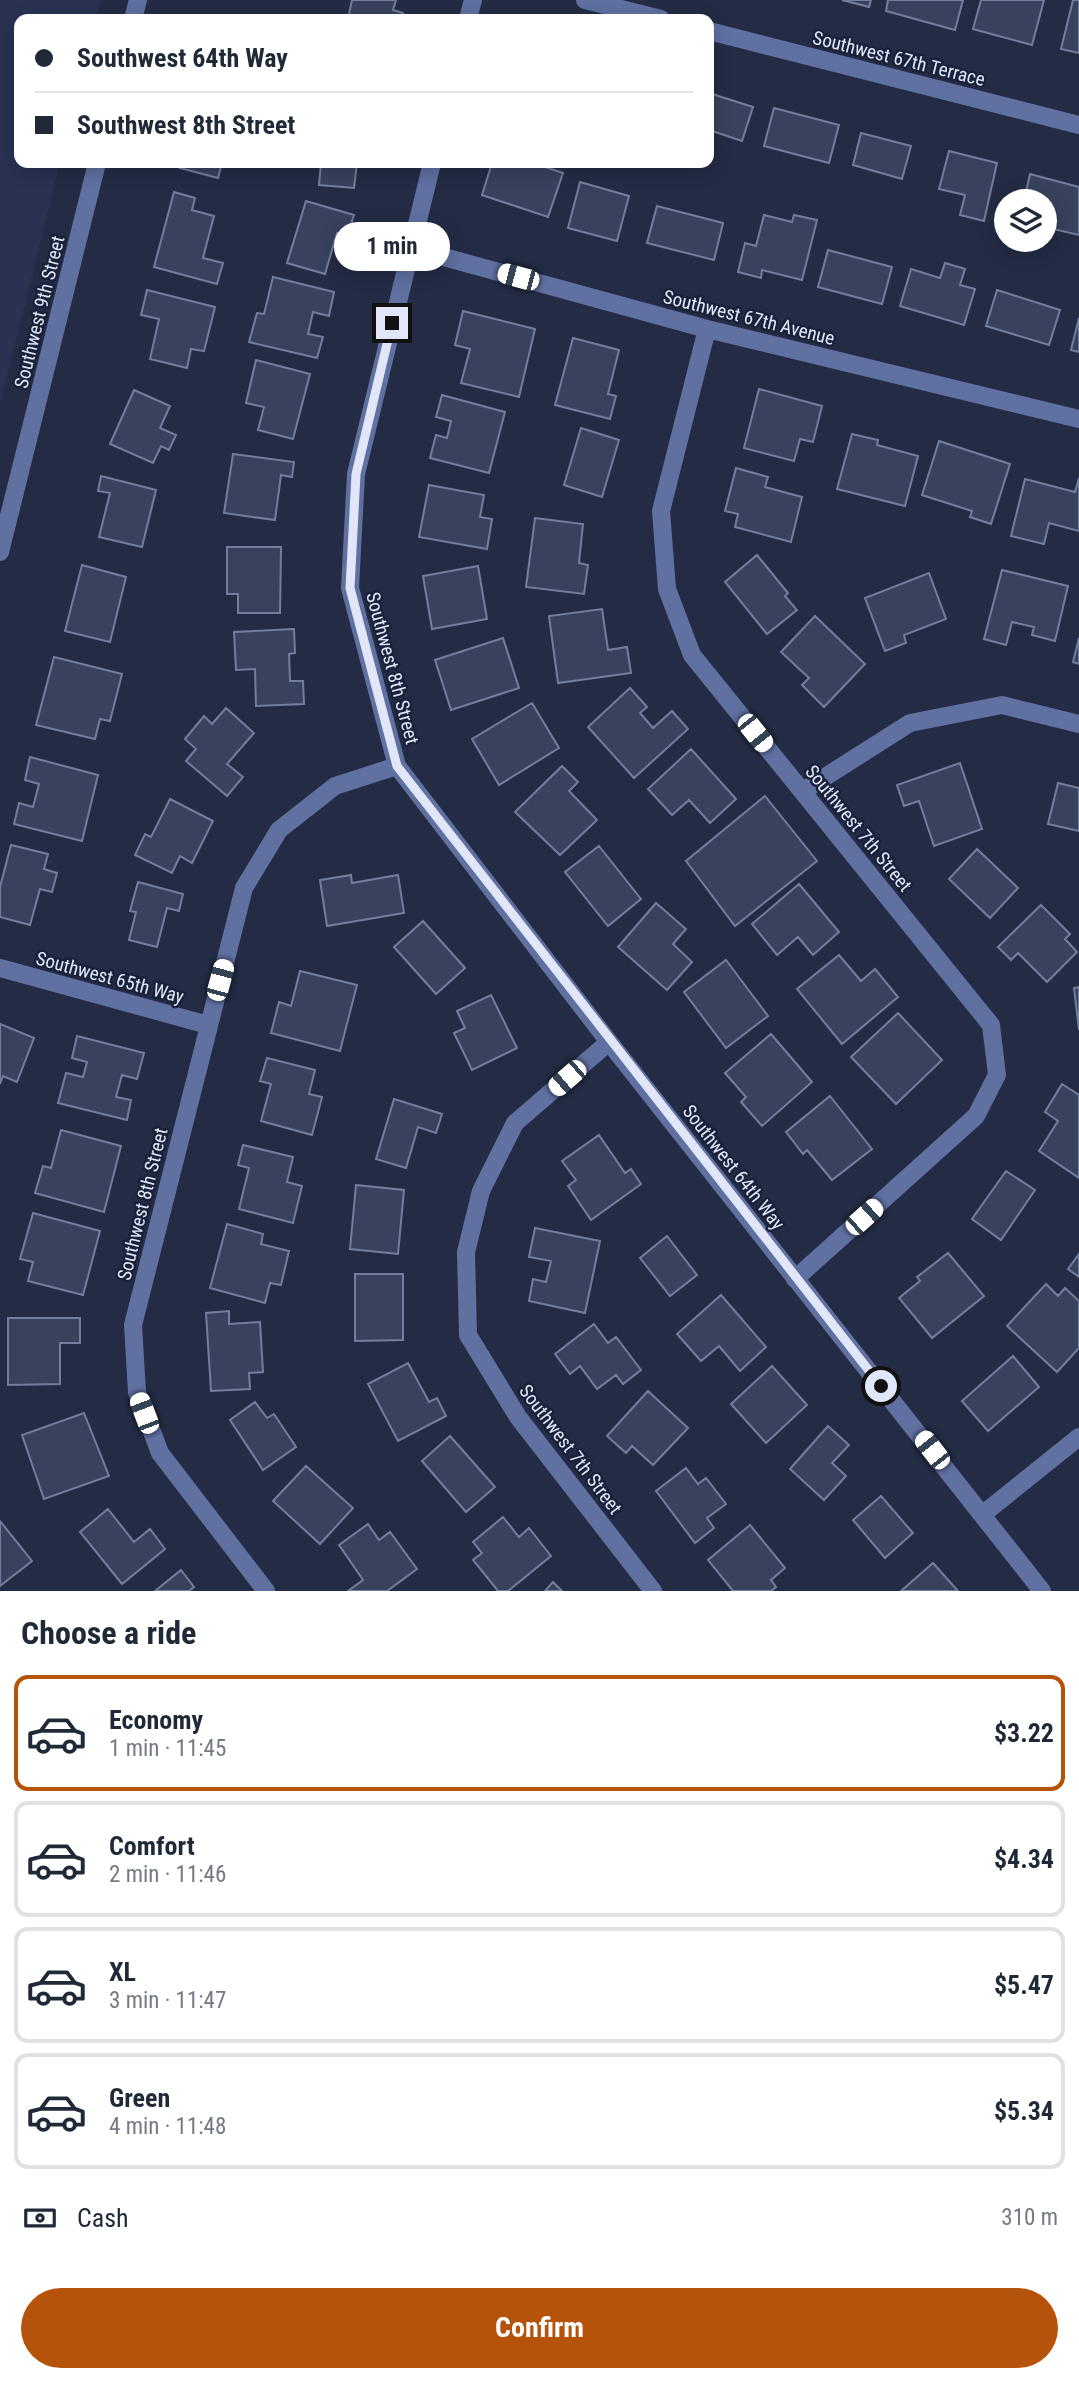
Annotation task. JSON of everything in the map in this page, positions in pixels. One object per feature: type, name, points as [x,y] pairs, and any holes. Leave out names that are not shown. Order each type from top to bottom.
[{"type":"street","points":[[584,0],[641,14]]},
{"type":"street","name":"Southwest 67th Terrace","points":[[714,32],[1079,125]]},
{"type":"street","name":"Southwest 9th Street","points":[[0,552],[96,168]]},
{"type":"street","name":"Southwest 8th Street","points":[[266,1591],[160,1453],[136,1392],[133,1325],[244,888],[279,830],[335,786],[397,766],[350,588],[356,474],[431,168]]},
{"type":"street","name":"Southwest 67th Avenue","points":[[411,248],[707,329],[1079,419]]},
{"type":"street","name":"Southwest 7th Street","points":[[707,329],[662,511],[667,589],[692,655],[991,1025],[997,1074],[976,1116],[796,1279]]},
{"type":"street","points":[[803,792],[910,723],[1002,705],[1079,724]]},
{"type":"street","name":"Southwest 64th Way","points":[[397,766],[609,1042],[1042,1591]]},
{"type":"street","name":"Southwest 65th Way","points":[[0,968],[208,1025]]},
{"type":"street","name":"Southwest 7th Street","points":[[609,1042],[515,1123],[481,1191],[466,1252],[468,1335],[518,1417],[653,1591]]},
{"type":"street","points":[[983,1514],[1079,1437]]},
{"type":"shaded area","points":[[0,0],[101,0],[97,14],[14,14],[14,168],[59,168],[0,404]]},
{"type":"building","points":[[352,0],[396,0],[393,10],[403,13],[403,14],[349,14]]},
{"type":"building","points":[[842,0],[871,0],[869,7]]},
{"type":"building","points":[[888,0],[963,0],[955,30],[886,11]]},
{"type":"building","points":[[981,0],[1044,0],[1032,45],[973,29]]},
{"type":"building","points":[[1073,0],[1079,0],[1079,53],[1061,49]]},
{"type":"building","points":[[714,95],[753,107],[742,141],[714,132]]},
{"type":"building","points":[[774,108],[839,125],[829,163],[764,146]]},
{"type":"building","points":[[861,133],[911,146],[902,179],[853,165]]},
{"type":"building","points":[[949,151],[997,163],[984,221],[960,215],[965,195],[939,189]]},
{"type":"building","points":[[180,168],[221,168],[218,178]]},
{"type":"building","points":[[321,168],[356,168],[354,188],[319,185]]},
{"type":"building","points":[[490,168],[548,168],[563,173],[548,217],[482,195]]},
{"type":"building","points":[[1030,174],[1079,187],[1079,235],[1057,230],[1057,189],[1027,189]]},
{"type":"building","points":[[580,182],[629,196],[617,241],[568,228]]},
{"type":"building","points":[[174,192],[195,198],[192,210],[214,216],[203,258],[223,263],[217,284],[154,267]]},
{"type":"building","points":[[306,201],[354,215],[347,236],[337,233],[325,274],[287,263]]},
{"type":"building","points":[[657,206],[723,223],[714,260],[647,243]]},
{"type":"building","points":[[764,215],[792,222],[794,215],[817,220],[802,280],[762,270],[761,278],[738,272],[745,243],[756,246]]},
{"type":"building","points":[[828,250],[892,267],[882,304],[818,287]]},
{"type":"building","points":[[945,263],[965,269],[960,285],[975,289],[964,325],[900,306],[911,269],[940,278]]},
{"type":"building","points":[[273,277],[334,292],[329,316],[313,312],[308,334],[323,337],[317,358],[249,342],[257,313],[264,314]]},
{"type":"building","points":[[147,290],[215,307],[204,351],[191,349],[187,368],[150,359],[159,319],[141,315]]},
{"type":"building","points":[[997,290],[1060,310],[1049,345],[986,326]]},
{"type":"building","points":[[463,311],[535,329],[519,397],[461,383],[470,349],[455,345]]},
{"type":"building","points":[[1079,318],[1079,352],[1071,350]]},
{"type":"building","points":[[573,338],[619,350],[608,394],[616,396],[610,419],[555,405]]},
{"type":"building","points":[[256,360],[310,374],[293,439],[258,430],[264,407],[246,403]]},
{"type":"building","points":[[759,389],[822,406],[813,442],[800,439],[794,461],[744,448]]},
{"type":"building","points":[[134,390],[170,406],[160,428],[176,435],[169,450],[161,446],[153,463],[110,444]]},
{"type":"building","points":[[442,395],[505,412],[489,473],[430,458],[436,435],[447,438],[451,421],[436,417]]},
{"type":"building","points":[[581,428],[619,440],[602,497],[564,485]]},
{"type":"building","points":[[852,434],[878,440],[877,445],[918,456],[905,506],[837,489]]},
{"type":"building","points":[[939,441],[1010,464],[991,524],[970,517],[972,511],[922,495]]},
{"type":"building","points":[[233,454],[294,462],[292,477],[281,475],[275,520],[224,513]]},
{"type":"building","points":[[736,468],[768,477],[765,487],[802,497],[791,542],[735,527],[738,514],[725,511]]},
{"type":"building","points":[[101,476],[156,490],[142,547],[99,537],[110,493],[98,491]]},
{"type":"building","points":[[1079,478],[1079,531],[1049,523],[1044,544],[1011,536],[1025,479],[1075,492]]},
{"type":"building","points":[[429,485],[484,495],[480,517],[492,519],[487,549],[419,537]]},
{"type":"building","points":[[535,518],[583,524],[579,563],[588,565],[584,594],[526,587]]},
{"type":"building","points":[[227,547],[281,547],[280,613],[238,613],[238,594],[227,594]]},
{"type":"building","points":[[757,555],[788,593],[785,596],[797,610],[767,634],[725,582]]},
{"type":"building","points":[[82,565],[126,577],[110,642],[65,631]]},
{"type":"building","points":[[478,566],[487,619],[432,629],[423,576]]},
{"type":"building","points":[[1002,570],[1068,586],[1055,641],[1032,635],[1034,627],[1012,622],[1006,645],[984,639]]},
{"type":"building","points":[[929,573],[946,619],[904,635],[906,643],[885,651],[865,598]]},
{"type":"building","points":[[602,609],[608,650],[627,647],[631,673],[558,683],[549,616]]},
{"type":"building","points":[[815,616],[865,664],[824,707],[802,685],[809,678],[781,652]]},
{"type":"building","points":[[294,629],[295,653],[289,654],[290,681],[303,681],[304,704],[256,706],[255,669],[236,670],[234,632]]},
{"type":"building","points":[[503,638],[519,688],[451,710],[435,660]]},
{"type":"building","points":[[1079,638],[1079,664],[1073,662]]},
{"type":"building","points":[[54,657],[122,674],[110,721],[100,719],[95,739],[36,725]]},
{"type":"building","points":[[630,688],[647,707],[640,713],[653,728],[672,711],[688,729],[634,778],[588,727]]},
{"type":"building","points":[[532,703],[559,748],[499,785],[472,739]]},
{"type":"building","points":[[226,708],[254,733],[227,764],[243,777],[227,796],[186,761],[196,749],[185,739],[204,716],[212,724]]},
{"type":"building","points":[[691,749],[736,799],[710,823],[689,800],[672,815],[648,789]]},
{"type":"building","points":[[30,757],[98,775],[82,841],[14,824],[19,803],[33,807],[39,784],[25,780]]},
{"type":"building","points":[[960,763],[982,829],[934,846],[919,801],[904,806],[897,785]]},
{"type":"building","points":[[562,766],[578,782],[569,791],[597,820],[560,855],[515,812]]},
{"type":"building","points":[[1058,783],[1079,788],[1079,831],[1048,824]]},
{"type":"building","points":[[765,796],[817,861],[735,926],[686,861]]},
{"type":"building","points":[[170,799],[213,821],[192,863],[180,856],[172,873],[135,855],[145,834],[151,837]]},
{"type":"building","points":[[11,845],[48,854],[44,869],[57,873],[52,892],[40,889],[30,925],[0,917],[0,887]]},
{"type":"building","points":[[599,846],[641,899],[608,926],[565,872]]},
{"type":"building","points":[[977,849],[1018,888],[990,918],[949,879]]},
{"type":"building","points":[[351,875],[352,883],[398,875],[404,913],[327,926],[320,880]]},
{"type":"building","points":[[138,882],[183,894],[179,911],[167,908],[157,947],[129,940],[136,912],[130,911]]},
{"type":"building","points":[[799,884],[839,932],[813,955],[798,937],[777,955],[752,924]]},
{"type":"building","points":[[656,903],[686,929],[673,944],[692,962],[667,990],[618,947]]},
{"type":"building","points":[[1041,905],[1070,934],[1065,939],[1077,952],[1047,982],[1018,953],[1011,960],[998,947]]},
{"type":"building","points":[[423,921],[465,968],[436,994],[394,947]]},
{"type":"building","points":[[839,955],[861,981],[875,969],[898,997],[842,1044],[797,989]]},
{"type":"building","points":[[726,960],[768,1016],[726,1048],[684,992]]},
{"type":"building","points":[[300,971],[357,985],[340,1051],[271,1033],[279,1002],[291,1006]]},
{"type":"building","points":[[1079,987],[1079,1030],[1074,988]]},
{"type":"building","points":[[491,995],[517,1048],[472,1070],[454,1033],[465,1028],[457,1011]]},
{"type":"building","points":[[898,1013],[942,1060],[896,1104],[851,1057]]},
{"type":"building","points":[[0,1024],[34,1038],[17,1082],[3,1076],[0,1084]]},
{"type":"building","points":[[771,1034],[812,1082],[762,1126],[741,1102],[746,1097],[725,1073]]},
{"type":"building","points":[[77,1036],[144,1053],[137,1079],[122,1075],[116,1097],[131,1100],[127,1120],[58,1103],[66,1073],[83,1077],[87,1062],[72,1058]]},
{"type":"building","points":[[267,1058],[315,1070],[309,1094],[322,1097],[312,1135],[261,1121],[271,1084],[260,1081]]},
{"type":"building","points":[[1062,1084],[1079,1095],[1079,1178],[1039,1151],[1058,1121],[1045,1112]]},
{"type":"building","points":[[830,1096],[872,1149],[832,1180],[807,1150],[803,1154],[786,1132]]},
{"type":"building","points":[[394,1099],[442,1114],[436,1133],[418,1127],[406,1168],[376,1159]]},
{"type":"building","points":[[61,1130],[121,1146],[104,1212],[35,1193],[43,1166],[51,1168]]},
{"type":"building","points":[[599,1135],[625,1173],[631,1169],[641,1184],[591,1220],[568,1186],[576,1180],[562,1161]]},
{"type":"building","points":[[243,1145],[293,1157],[287,1182],[302,1186],[293,1223],[239,1209],[249,1168],[238,1165]]},
{"type":"building","points":[[1006,1171],[1035,1190],[1001,1240],[972,1219]]},
{"type":"building","points":[[356,1185],[404,1190],[398,1254],[350,1249]]},
{"type":"building","points":[[33,1213],[100,1231],[83,1295],[28,1281],[33,1262],[20,1259]]},
{"type":"building","points":[[227,1224],[263,1234],[261,1244],[289,1251],[281,1285],[270,1283],[265,1303],[210,1288]]},
{"type":"building","points":[[535,1228],[600,1241],[585,1313],[529,1301],[533,1279],[546,1282],[551,1261],[529,1257]]},
{"type":"building","points":[[667,1236],[697,1275],[670,1296],[640,1258]]},
{"type":"building","points":[[948,1253],[984,1296],[932,1338],[899,1298],[920,1281],[917,1277]]},
{"type":"building","points":[[1079,1254],[1079,1277],[1068,1269]]},
{"type":"building","points":[[355,1274],[403,1274],[403,1340],[355,1341]]},
{"type":"building","points":[[1046,1284],[1058,1296],[1065,1288],[1079,1301],[1079,1348],[1057,1372],[1007,1326]]},
{"type":"building","points":[[721,1295],[766,1347],[740,1371],[719,1346],[701,1361],[677,1334]]},
{"type":"building","points":[[229,1311],[229,1324],[260,1322],[263,1372],[249,1373],[250,1389],[211,1391],[206,1313]]},
{"type":"building","points":[[8,1318],[80,1318],[80,1343],[60,1343],[60,1384],[8,1385]]},
{"type":"building","points":[[594,1324],[608,1343],[616,1337],[641,1370],[623,1384],[616,1375],[597,1389],[580,1366],[570,1374],[555,1354]]},
{"type":"building","points":[[1013,1356],[1039,1387],[988,1431],[962,1401]]},
{"type":"building","points":[[408,1363],[429,1402],[437,1398],[446,1416],[398,1441],[368,1384]]},
{"type":"building","points":[[772,1366],[807,1405],[766,1443],[731,1404]]},
{"type":"building","points":[[648,1391],[688,1428],[653,1465],[632,1446],[626,1453],[607,1436]]},
{"type":"building","points":[[255,1402],[267,1418],[274,1414],[296,1447],[263,1470],[230,1420]]},
{"type":"building","points":[[84,1413],[109,1476],[44,1499],[22,1435]]},
{"type":"building","points":[[828,1426],[849,1445],[832,1463],[846,1476],[824,1500],[790,1469]]},
{"type":"building","points":[[450,1436],[495,1487],[466,1512],[422,1461]]},
{"type":"building","points":[[306,1466],[353,1508],[320,1544],[273,1501]]},
{"type":"building","points":[[686,1468],[698,1484],[706,1478],[726,1504],[707,1518],[714,1528],[695,1543],[656,1491]]},
{"type":"building","points":[[881,1496],[913,1533],[885,1558],[853,1520]]},
{"type":"building","points":[[108,1509],[134,1542],[150,1529],[165,1549],[122,1584],[80,1532]]},
{"type":"building","points":[[503,1517],[519,1537],[529,1528],[551,1556],[508,1591],[498,1591],[473,1560],[482,1553],[473,1542]]},
{"type":"building","points":[[0,1521],[32,1561],[0,1586]]},
{"type":"building","points":[[368,1524],[379,1540],[390,1532],[417,1569],[387,1591],[348,1591],[363,1580],[339,1545]]},
{"type":"building","points":[[750,1525],[785,1568],[771,1580],[776,1587],[771,1591],[733,1591],[708,1560]]},
{"type":"building","points":[[933,1563],[958,1591],[901,1591]]},
{"type":"building","points":[[181,1570],[194,1587],[189,1591],[155,1591]]},
{"type":"building","points":[[553,1582],[562,1591],[545,1591]]},
{"type":"route","points":[[392,323],[356,474],[350,588],[397,766],[609,1042],[881,1386]]}]
